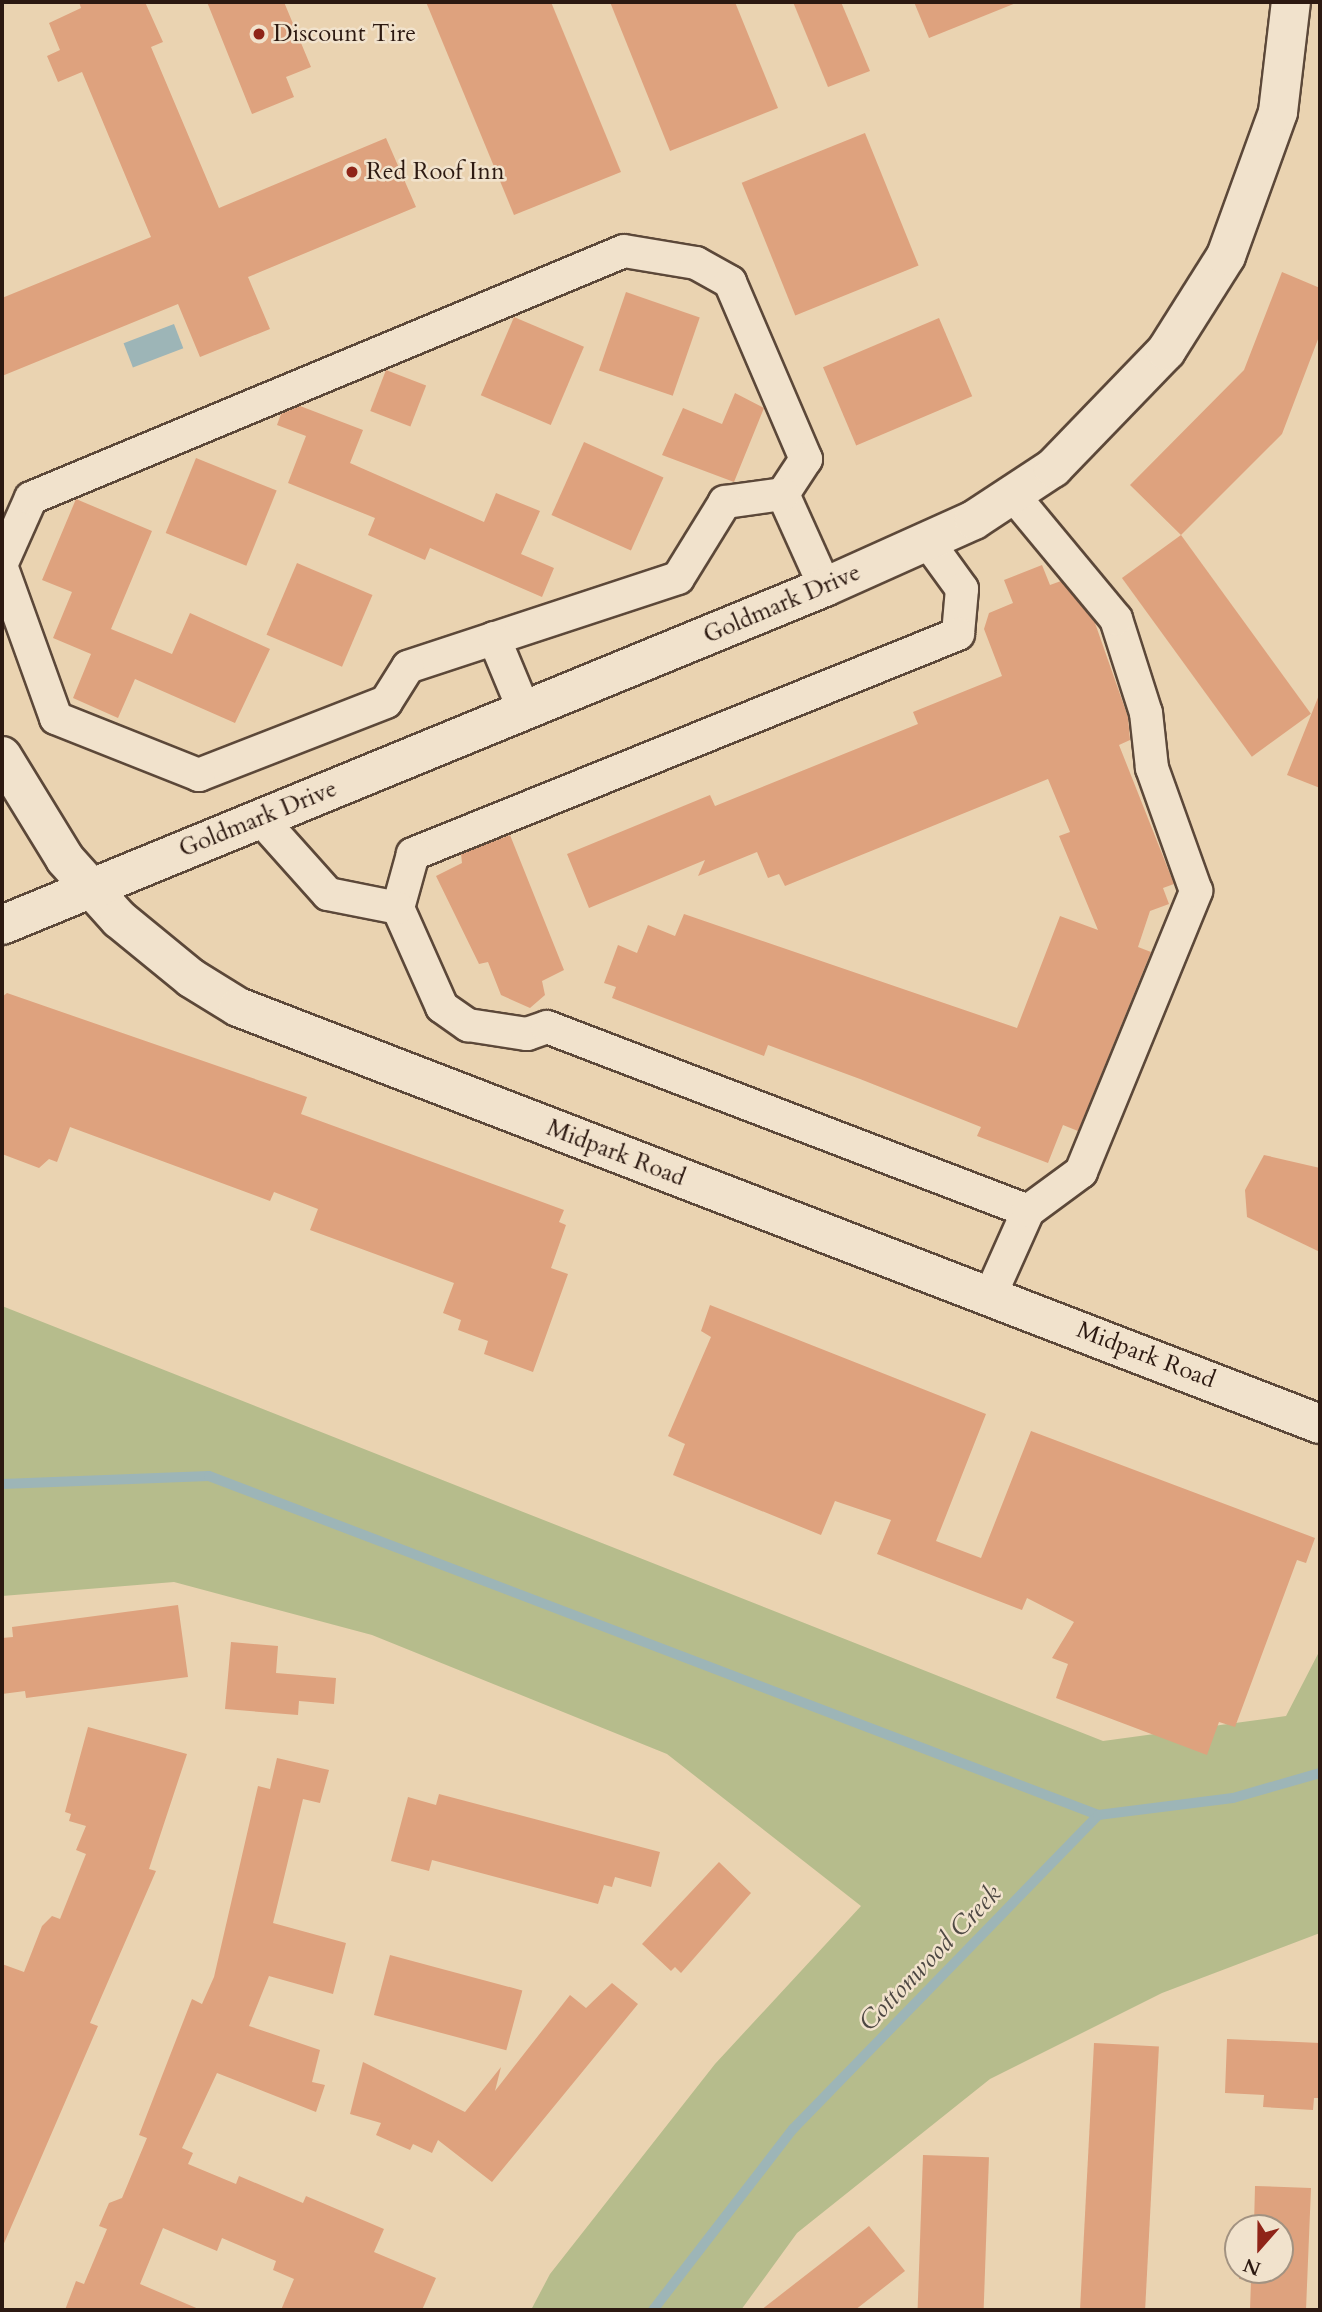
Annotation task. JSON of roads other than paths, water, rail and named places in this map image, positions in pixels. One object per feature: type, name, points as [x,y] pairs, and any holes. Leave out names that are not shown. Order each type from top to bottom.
[{"type":"street","name":"Goldmark Drive","points":[[2,925],[825,587],[928,542],[1014,496],[1126,399],[1166,351],[1226,256],[1278,112],[1291,2]]},
{"type":"street","points":[[624,251],[696,263],[730,282],[806,459],[783,494],[726,502],[677,579],[408,667],[386,702],[199,775],[56,719],[2,566],[31,499],[624,251]]},
{"type":"street","points":[[783,494],[825,587]]},
{"type":"street","points":[[990,1296],[1028,1211],[1081,1171],[1196,891],[1152,768],[1146,713],[1116,619],[1014,496]]},
{"type":"street","points":[[385,905],[413,854],[958,634],[962,589],[928,542]]},
{"type":"street","points":[[494,638],[524,710]]},
{"type":"street","name":"Midpark Road","points":[[2,756],[31,810],[91,888],[151,948],[238,1007],[1320,1424]]},
{"type":"street","points":[[260,818],[328,894],[385,905],[442,1007],[468,1025],[527,1034],[547,1027],[1028,1211]]},
{"type":"water","points":[[174,324],[183,348],[133,368],[124,343]]},
{"type":"waterway","points":[[2,1484],[209,1476],[1098,1815]]},
{"type":"waterway","name":"Cottonwood Creek","points":[[653,2310],[793,2129],[1098,1815],[1233,1798],[1320,1773]]},
{"type":"place","name":"Discount Tire","points":[[259,34]]},
{"type":"place","name":"Red Roof Inn","points":[[352,172]]}]
